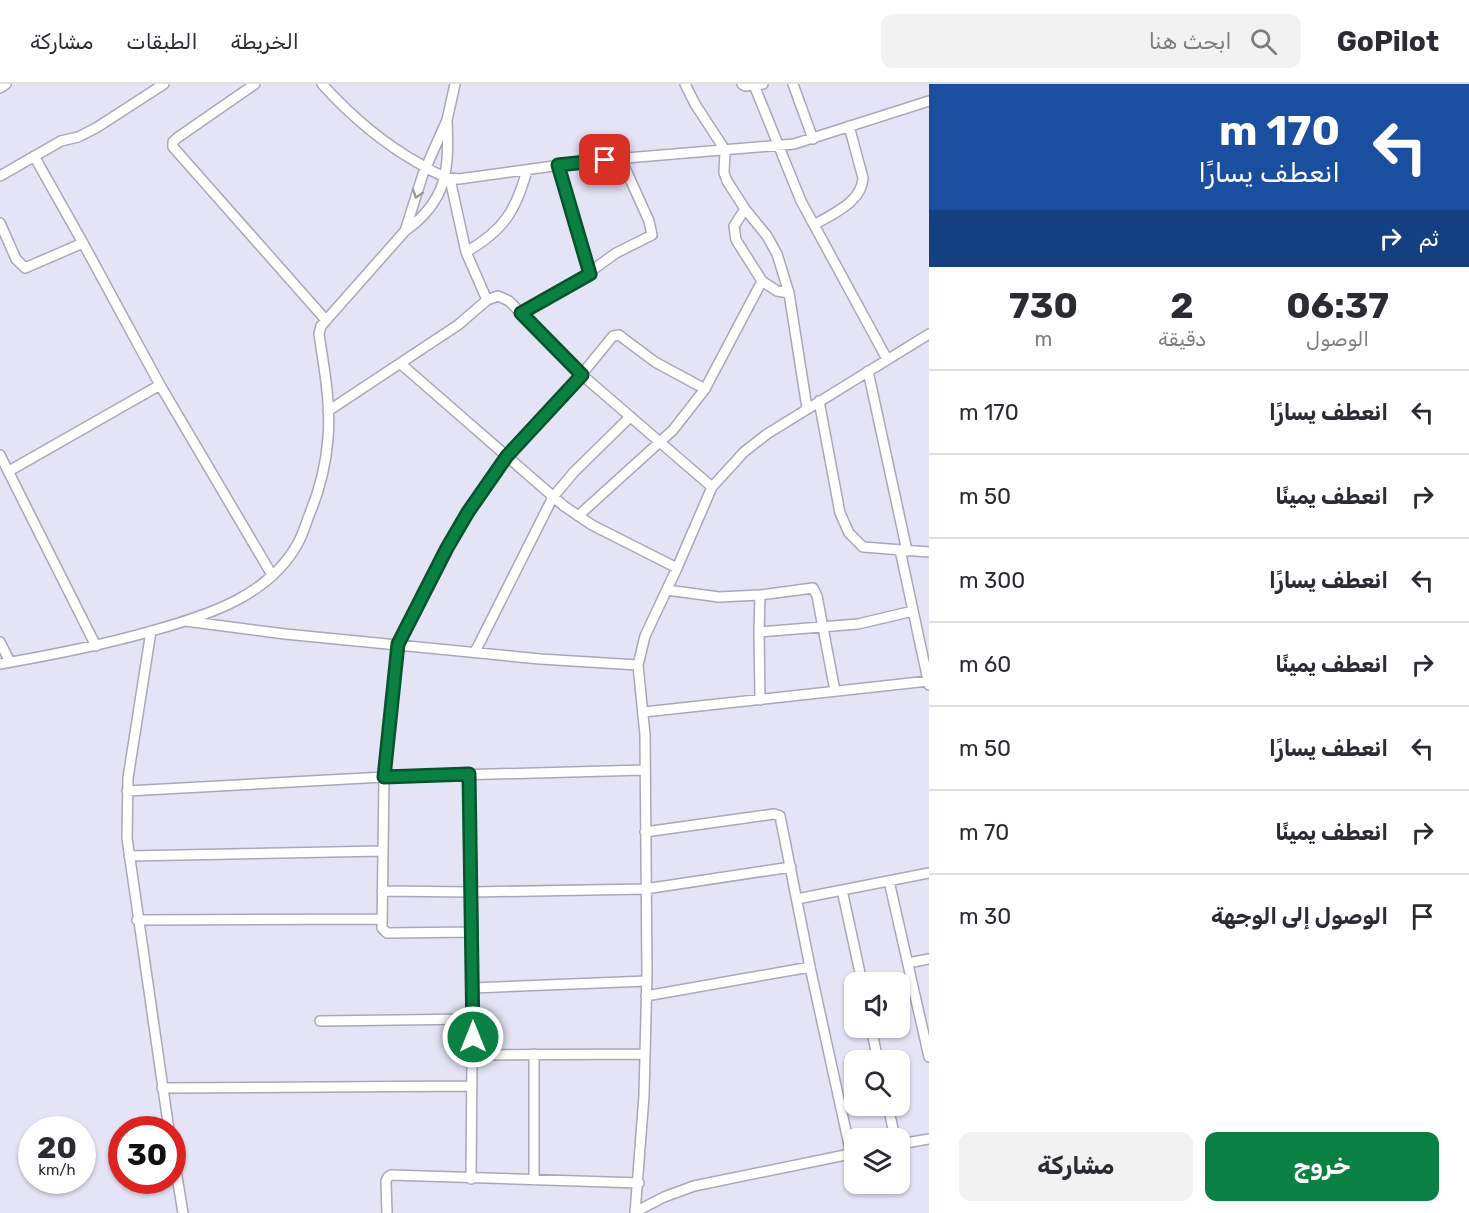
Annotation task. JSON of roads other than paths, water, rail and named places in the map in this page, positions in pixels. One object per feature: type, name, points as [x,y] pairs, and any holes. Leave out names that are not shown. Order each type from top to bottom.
[{"type":"street","points":[[0,88],[6,84]]},
{"type":"street","points":[[0,176],[61,141],[78,137],[96,128],[164,84]]},
{"type":"street","points":[[255,84],[177,138],[173,142],[173,147],[325,319]]},
{"type":"street","points":[[322,84],[371,133],[426,168],[447,178],[471,178],[558,165],[777,146],[813,139],[929,101]]},
{"type":"street","points":[[405,231],[426,168],[447,120],[455,84]]},
{"type":"street","points":[[685,84],[695,104],[725,150],[725,177],[772,245],[789,293],[807,408]]},
{"type":"street","points":[[742,84],[745,86],[758,85],[777,146],[814,225],[887,359]]},
{"type":"street","points":[[793,84],[813,139]]},
{"type":"street","points":[[447,120],[447,178],[466,252],[487,300]]},
{"type":"street","points":[[814,225],[844,207],[859,192],[863,184],[849,126]]},
{"type":"street","points":[[34,156],[159,385],[272,576]]},
{"type":"street","points":[[521,313],[590,274],[616,253],[652,235],[649,221],[621,159]]},
{"type":"street","points":[[558,165],[590,274]]},
{"type":"street","points":[[466,252],[491,236],[509,217],[521,194],[527,170]]},
{"type":"street","points":[[0,642],[5,663],[96,646],[185,621],[228,605],[272,576],[298,543],[315,502],[325,463],[328,411],[321,326],[405,231],[418,222],[433,206],[447,178]]},
{"type":"street","points":[[745,209],[736,221],[734,233],[740,246],[762,281],[777,291],[789,293]]},
{"type":"street","points":[[0,223],[16,259],[25,268],[83,243]]},
{"type":"street","points":[[578,516],[673,430],[705,389],[762,281]]},
{"type":"street","points":[[328,411],[458,325],[487,300],[498,296],[504,297],[582,375],[712,487]]},
{"type":"street","points":[[472,932],[387,933],[382,928],[384,777],[398,644],[468,512],[507,456],[582,375],[611,337],[615,334],[655,362],[705,389]]},
{"type":"street","points":[[635,1213],[639,1183],[645,1054],[644,712],[638,664],[645,636],[712,487],[744,452],[807,408],[929,334]]},
{"type":"street","points":[[401,364],[553,497],[578,516],[677,568]]},
{"type":"street","points":[[644,712],[929,683],[913,611],[904,551],[868,371]]},
{"type":"street","points":[[9,471],[159,385]]},
{"type":"street","points":[[819,401],[844,525],[855,542],[862,546],[929,552]]},
{"type":"street","points":[[475,652],[553,497],[574,472],[630,417]]},
{"type":"street","points":[[0,455],[96,646]]},
{"type":"street","points":[[667,590],[719,597],[760,595],[813,588],[817,596],[835,691]]},
{"type":"street","points":[[760,595],[760,700]]},
{"type":"street","points":[[759,632],[858,624],[913,611]]},
{"type":"street","points":[[185,621],[285,634],[551,660],[638,664]]},
{"type":"street","points":[[152,631],[132,743],[127,791],[127,838],[167,1116]]},
{"type":"street","points":[[127,791],[384,777],[644,770]]},
{"type":"street","points":[[469,774],[473,988],[471,1179]]},
{"type":"street","points":[[645,832],[778,814],[782,821],[810,967],[847,1128]]},
{"type":"street","points":[[129,856],[383,851]]},
{"type":"street","points":[[382,891],[645,889],[791,867]]},
{"type":"street","points":[[798,899],[929,873]]},
{"type":"street","points":[[889,881],[908,963],[924,1015],[929,1054]]},
{"type":"street","points":[[842,890],[860,972]]},
{"type":"street","points":[[138,920],[381,919]]},
{"type":"street","points":[[908,963],[929,959]]},
{"type":"street","points":[[646,996],[810,967]]},
{"type":"street","points":[[473,988],[646,981]]},
{"type":"street","points":[[320,1021],[473,1019]]},
{"type":"street","points":[[534,1054],[534,1180]]},
{"type":"street","points":[[473,1055],[645,1054]]},
{"type":"street","points":[[162,1088],[472,1086]]},
{"type":"street","points":[[910,1142],[929,1139]]},
{"type":"street","points":[[635,1213],[664,1197],[694,1186],[844,1155]]},
{"type":"street","points":[[387,1213],[386,1181],[390,1176],[639,1183]]},
{"type":"street","points":[[180,1194],[183,1213]]}]
